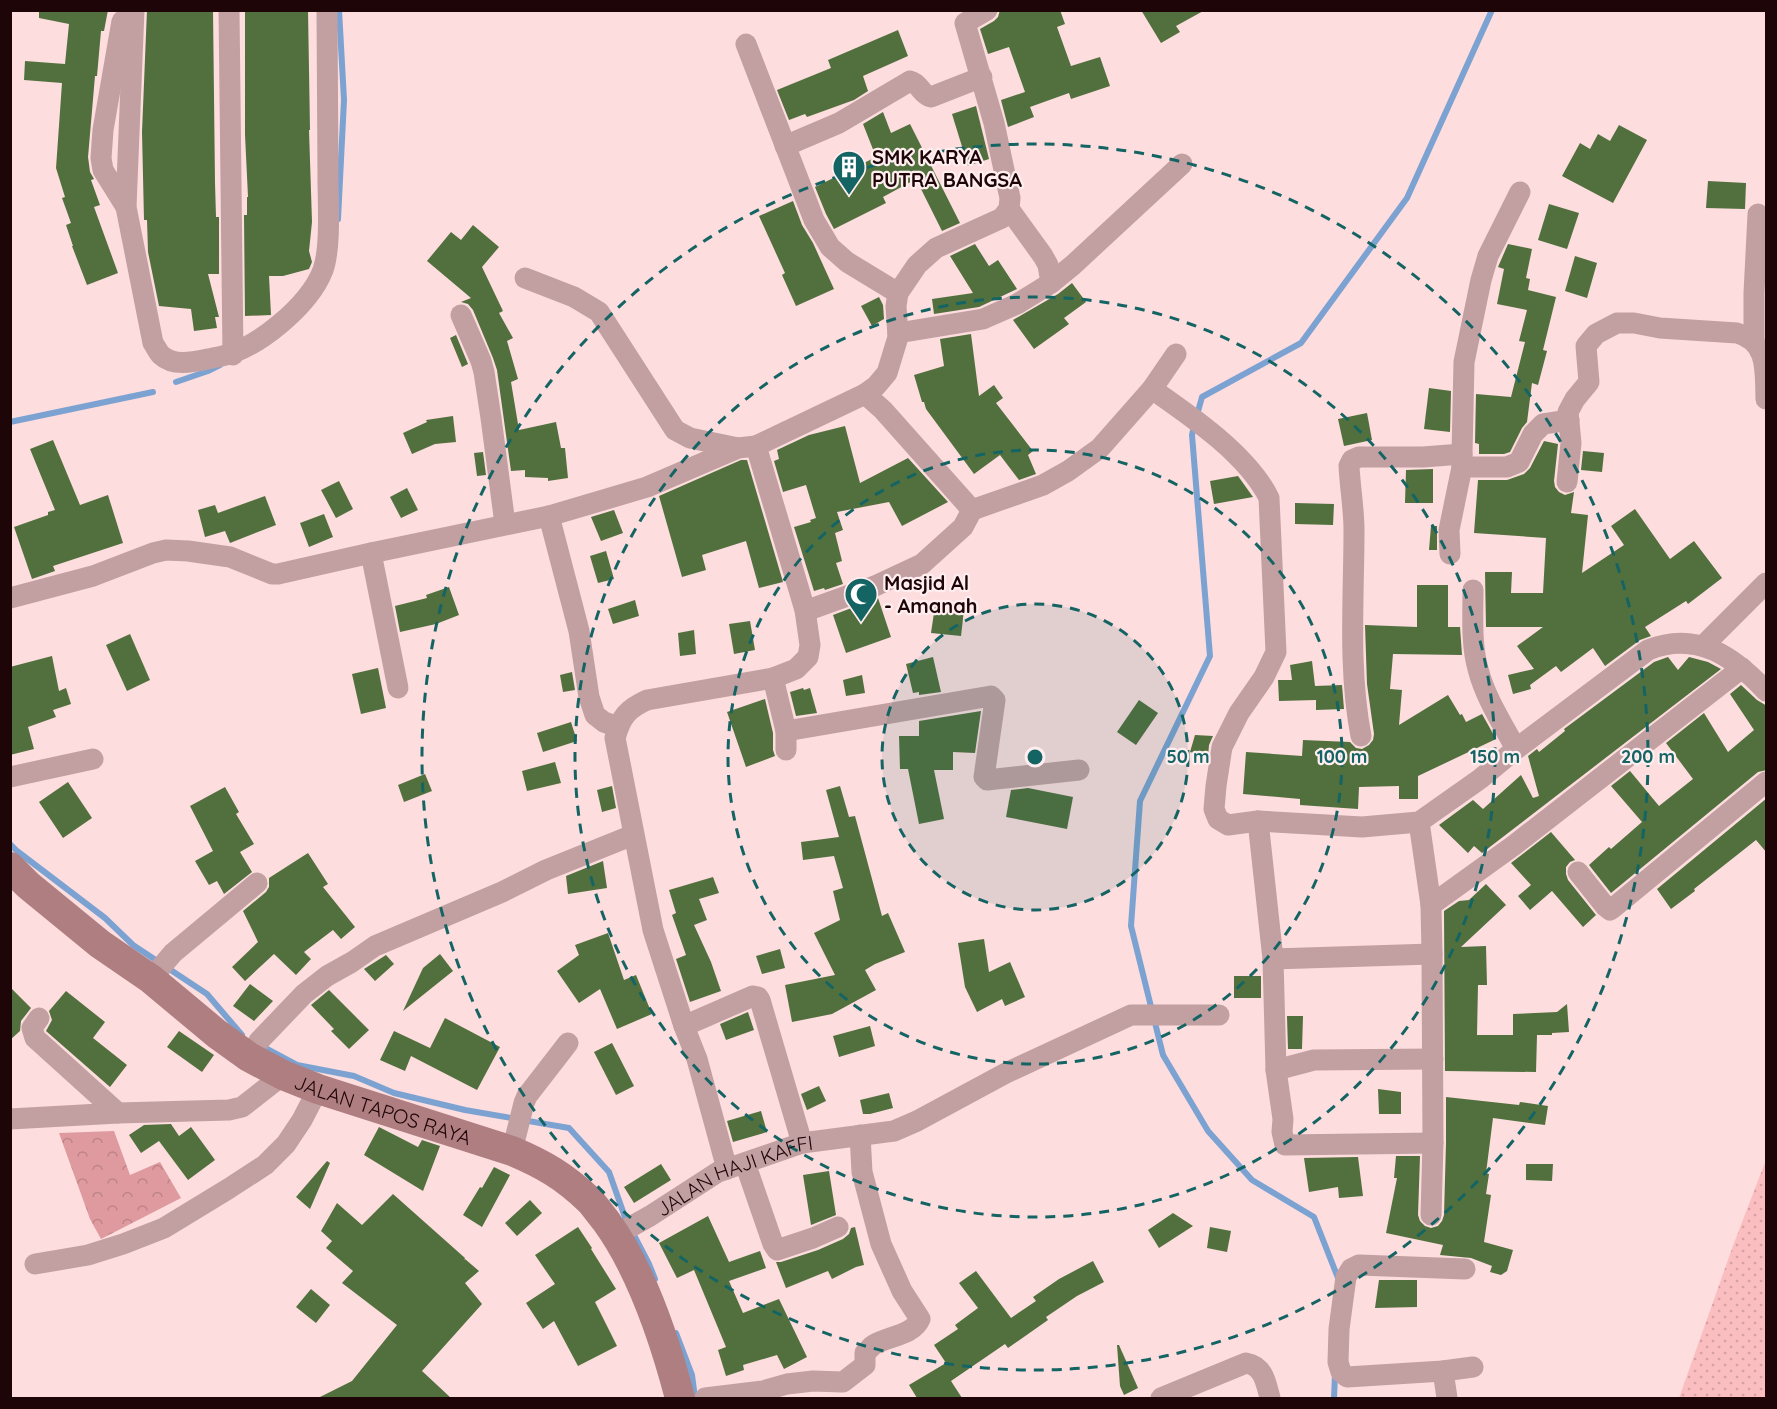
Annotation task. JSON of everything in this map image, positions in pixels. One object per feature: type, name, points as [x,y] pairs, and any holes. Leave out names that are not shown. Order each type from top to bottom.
[{"type":"main road","name":"JALAN TAPOS RAYA","points":[[10,867],[28,885],[100,944],[153,976],[217,1034],[249,1057],[283,1075],[318,1089],[515,1140],[542,1164],[566,1179],[620,1233],[657,1324],[672,1366],[680,1398]]},
{"type":"street","points":[[124,10],[103,130],[101,158],[103,170],[126,207]]},
{"type":"street","points":[[134,10],[126,207],[153,343],[161,355],[184,363],[233,354],[270,332],[306,299],[317,284],[324,268],[328,198],[327,10]]},
{"type":"street","points":[[229,10],[233,354]]},
{"type":"street","points":[[10,598],[93,576],[166,550],[230,557],[275,574],[549,516],[647,487],[747,447],[865,394],[888,373],[897,345],[898,293],[917,265],[936,248],[1002,218],[1009,209],[1010,198],[1003,163],[982,77],[965,23],[987,10]]},
{"type":"street","points":[[746,44],[814,220],[830,247],[847,262],[898,293]]},
{"type":"street","points":[[785,146],[839,123],[910,81],[916,83],[926,96],[931,97],[982,77]]},
{"type":"street","points":[[898,333],[983,319],[1017,304],[1051,283],[1073,265],[1182,164]]},
{"type":"street","points":[[1450,554],[1449,530],[1462,460],[1464,362],[1488,256],[1520,192]]},
{"type":"street","points":[[1009,209],[1043,256],[1048,266],[1051,283]]},
{"type":"street","points":[[1754,342],[1754,293],[1761,219]]},
{"type":"street","points":[[525,278],[574,297],[599,312],[675,430],[690,438],[747,447]]},
{"type":"street","points":[[461,315],[484,372],[505,524]]},
{"type":"street","points":[[1567,482],[1571,443],[1568,412],[1589,382],[1586,346],[1596,334],[1617,323],[1745,335],[1761,352],[1767,399]]},
{"type":"street","points":[[805,610],[875,586],[922,564],[963,527],[972,510],[1043,485],[1068,471],[1100,448],[1152,389],[1176,354]]},
{"type":"street","points":[[1152,389],[1205,427],[1257,477],[1269,498],[1276,652],[1264,677],[1239,713],[1222,747],[1214,809],[1218,819],[1228,825],[1258,821],[1362,828],[1419,822],[1480,779],[1516,749],[1648,650],[1664,644],[1680,642],[1703,646],[1742,668],[1767,691]]},
{"type":"street","points":[[865,394],[890,417],[972,510]]},
{"type":"street","points":[[1361,736],[1355,706],[1354,678],[1354,526],[1349,466],[1352,460],[1359,457],[1423,458],[1462,460],[1508,467],[1519,462],[1533,434],[1543,424],[1569,420]]},
{"type":"street","points":[[747,447],[805,610],[810,645],[808,657],[801,666],[773,678],[647,700],[634,706],[624,714],[618,727],[615,738],[616,747],[653,930],[684,1026],[736,1166],[777,1250],[838,1227]]},
{"type":"street","points":[[549,516],[579,631],[589,698],[595,715],[604,722],[618,727]]},
{"type":"street","points":[[371,553],[398,688]]},
{"type":"street","points":[[1703,646],[1767,583]]},
{"type":"street","points":[[1473,590],[1474,645],[1477,667],[1483,687],[1516,749]]},
{"type":"street","points":[[1431,905],[1513,846],[1742,668]]},
{"type":"street","points":[[773,678],[786,740],[991,696],[995,700],[984,777],[987,780],[1079,770]]},
{"type":"street","points":[[10,777],[93,759]]},
{"type":"street","points":[[1578,872],[1610,910],[1767,782]]},
{"type":"street","points":[[1258,821],[1273,959],[1276,1070],[1285,1145],[1433,1143]]},
{"type":"street","points":[[1419,822],[1431,905],[1433,1059],[1431,1215]]},
{"type":"street","points":[[249,1057],[259,1041],[304,994],[327,976],[375,946],[502,892],[546,870],[633,835]]},
{"type":"street","points":[[153,976],[173,953],[256,883]]},
{"type":"street","points":[[1273,959],[1432,954]]},
{"type":"street","points":[[684,1026],[753,996],[758,997],[802,1143]]},
{"type":"street","name":"JALAN HAJI KAFFI","points":[[620,1233],[718,1172],[802,1143],[894,1131],[1006,1073],[1131,1015],[1219,1015]]},
{"type":"street","points":[[39,1018],[32,1028],[35,1038],[118,1113]]},
{"type":"street","points":[[515,1140],[524,1103],[568,1042]]},
{"type":"street","points":[[1276,1070],[1314,1060],[1433,1059]]},
{"type":"street","points":[[10,1119],[229,1110],[242,1107],[283,1075]]},
{"type":"street","points":[[35,1264],[88,1255],[123,1244],[164,1228],[228,1189],[265,1165],[286,1144],[318,1089]]},
{"type":"street","points":[[706,1398],[763,1390],[787,1384],[843,1382],[865,1365],[865,1353],[872,1346],[907,1332],[918,1324],[920,1319],[902,1291],[880,1245],[862,1172],[860,1135]]},
{"type":"street","points":[[1465,1269],[1359,1265],[1351,1269],[1346,1277],[1338,1362],[1341,1372],[1347,1377],[1473,1367]]},
{"type":"street","points":[[1161,1398],[1246,1363],[1255,1365],[1261,1371],[1270,1398]]},
{"type":"street","points":[[1443,1371],[1447,1398]]},
{"type":"shaded area","points":[[1766,1160],[1766,1398],[1679,1398],[1734,1243]]},
{"type":"green space","points":[[114,1131],[130,1175],[160,1162],[181,1198],[101,1239],[90,1219],[59,1133]]},
{"type":"building","points":[[39,10],[108,10],[104,31],[101,31],[88,157],[90,172],[94,179],[91,180],[100,205],[94,207],[118,273],[87,285],[66,225],[71,223],[62,198],[65,197],[56,168],[62,83],[24,80],[25,61],[65,64],[69,24],[39,18]]},
{"type":"building","points":[[147,10],[213,10],[215,183],[216,217],[219,217],[219,274],[208,274],[219,317],[215,317],[217,328],[194,331],[191,309],[159,306],[148,252],[147,220],[144,220],[142,132]]},
{"type":"building","points":[[245,10],[308,10],[312,222],[309,251],[312,262],[309,269],[283,276],[269,276],[271,315],[245,316],[244,215],[247,215],[248,197],[245,135]]},
{"type":"building","points":[[1000,10],[1060,10],[1065,24],[1057,27],[1071,66],[1100,57],[1110,86],[1071,99],[1069,93],[1030,107],[1034,117],[1008,127],[1001,100],[1025,92],[1009,47],[988,54],[980,29],[994,21]]},
{"type":"building","points":[[1141,10],[1205,10],[1176,26],[1180,32],[1161,43]]},
{"type":"building","points":[[898,30],[908,56],[863,76],[868,91],[854,100],[807,117],[805,114],[789,120],[777,90],[831,68],[828,60]]},
{"type":"building","points":[[976,106],[989,159],[968,166],[952,114]]},
{"type":"building","points":[[883,112],[891,133],[910,124],[960,223],[942,231],[916,179],[883,197],[886,203],[834,229],[815,187],[876,157],[863,124]]},
{"type":"building","points":[[1619,125],[1647,140],[1613,203],[1562,176],[1580,143],[1590,149],[1598,134],[1610,141]]},
{"type":"building","points":[[1708,181],[1746,183],[1745,209],[1706,208]]},
{"type":"building","points":[[793,201],[802,225],[834,289],[796,306],[782,275],[785,273],[759,216]]},
{"type":"building","points":[[1549,204],[1579,213],[1567,249],[1538,240]]},
{"type":"building","points":[[473,225],[499,247],[482,267],[503,311],[499,313],[513,338],[507,341],[518,379],[511,382],[519,430],[556,422],[561,448],[565,448],[568,478],[548,481],[548,478],[525,477],[525,470],[511,471],[497,370],[473,310],[468,304],[461,302],[471,298],[427,261],[451,232],[461,240]]},
{"type":"building","points":[[975,244],[989,266],[998,260],[1017,289],[979,307],[934,314],[932,299],[973,293],[950,256]]},
{"type":"building","points":[[1508,244],[1532,249],[1526,278],[1530,279],[1528,290],[1556,297],[1543,350],[1547,351],[1538,385],[1532,383],[1527,422],[1510,452],[1479,454],[1479,444],[1475,443],[1476,394],[1511,397],[1525,342],[1519,341],[1527,310],[1497,304],[1504,269],[1498,267]]},
{"type":"building","points":[[1575,256],[1597,263],[1587,298],[1565,291]]},
{"type":"building","points":[[1072,283],[1086,302],[1064,318],[1069,324],[1034,349],[1013,320],[1058,294]]},
{"type":"building","points":[[879,297],[883,305],[884,319],[872,326],[861,306]]},
{"type":"building","points":[[971,334],[979,396],[994,385],[1003,398],[996,403],[1033,451],[1028,455],[1036,474],[1019,480],[1000,455],[974,474],[922,402],[914,375],[944,366],[940,339]]},
{"type":"building","points":[[456,335],[468,364],[462,367],[450,338]]},
{"type":"building","points":[[1429,388],[1451,391],[1450,432],[1424,429]]},
{"type":"building","points":[[1367,413],[1372,440],[1344,446],[1338,419]]},
{"type":"building","points":[[453,416],[456,442],[435,444],[412,454],[403,433],[427,422],[426,420]]},
{"type":"building","points":[[845,426],[860,483],[908,458],[948,502],[902,526],[889,502],[837,512],[843,530],[835,533],[842,561],[836,563],[843,584],[814,591],[794,527],[811,522],[810,520],[816,518],[806,485],[783,492],[774,461],[779,459],[777,450],[809,435]]},
{"type":"building","points":[[53,440],[80,505],[108,495],[123,543],[53,566],[55,571],[32,579],[14,527],[48,515],[48,512],[55,510],[30,449]]},
{"type":"building","points":[[1544,441],[1558,444],[1555,487],[1565,495],[1574,492],[1571,513],[1588,515],[1582,573],[1624,545],[1611,526],[1635,509],[1670,559],[1694,541],[1722,578],[1688,604],[1686,601],[1645,627],[1651,636],[1640,640],[1605,666],[1593,648],[1561,672],[1556,666],[1530,685],[1531,689],[1513,694],[1508,675],[1534,669],[1517,646],[1543,627],[1486,627],[1485,572],[1512,572],[1511,593],[1543,593],[1546,538],[1474,533],[1478,480],[1507,480],[1524,474],[1530,468]]},
{"type":"building","points":[[1583,451],[1604,453],[1602,472],[1581,470]]},
{"type":"building","points":[[483,452],[486,475],[477,476],[474,453]]},
{"type":"building","points":[[741,460],[747,460],[783,582],[759,588],[746,541],[702,555],[706,570],[682,577],[659,496]]},
{"type":"building","points":[[1433,469],[1433,503],[1405,503],[1406,470]]},
{"type":"building","points":[[1238,476],[1253,497],[1214,504],[1210,481]]},
{"type":"building","points":[[339,481],[353,509],[336,518],[321,490]]},
{"type":"building","points":[[407,488],[418,510],[401,518],[390,497]]},
{"type":"building","points":[[265,496],[276,525],[230,543],[225,531],[205,537],[198,510],[215,505],[218,513]]},
{"type":"building","points":[[1295,503],[1334,504],[1333,525],[1295,524]]},
{"type":"building","points":[[614,510],[623,533],[601,541],[591,517]]},
{"type":"building","points":[[324,514],[333,537],[309,547],[300,523]]},
{"type":"building","points":[[1431,526],[1437,526],[1437,550],[1429,550]]},
{"type":"building","points":[[606,551],[614,579],[598,583],[590,556]]},
{"type":"building","points":[[1417,585],[1448,585],[1448,627],[1460,627],[1462,655],[1393,654],[1390,689],[1402,690],[1399,725],[1448,695],[1466,722],[1482,714],[1496,739],[1418,776],[1418,799],[1399,799],[1399,786],[1359,787],[1358,809],[1300,805],[1300,799],[1243,794],[1246,752],[1302,756],[1303,740],[1350,742],[1356,748],[1362,749],[1369,745],[1374,734],[1367,684],[1365,625],[1417,627]]},
{"type":"building","points":[[449,587],[459,615],[436,624],[400,632],[395,606],[427,598],[426,595]]},
{"type":"building","name":"Masjid Al - Amanah","points":[[878,598],[891,637],[846,653],[833,615]]},
{"type":"building","points":[[635,600],[639,616],[613,624],[608,609]]},
{"type":"building","points":[[935,606],[964,610],[961,636],[931,633]]},
{"type":"building","points":[[750,621],[755,650],[734,654],[729,624]]},
{"type":"building","points":[[694,630],[696,654],[680,656],[678,633]]},
{"type":"building","points":[[130,634],[150,680],[127,691],[106,645]]},
{"type":"building","points":[[52,656],[59,691],[66,688],[71,704],[53,710],[56,717],[28,727],[34,749],[10,755],[10,667]]},
{"type":"building","points":[[933,657],[941,692],[919,695],[919,692],[913,693],[906,664]]},
{"type":"building","points":[[1668,657],[1678,670],[1689,657],[1708,662],[1721,669],[1482,853],[1474,846],[1468,853],[1439,825],[1473,800],[1483,809],[1521,775],[1533,798],[1539,796],[1528,756],[1537,749],[1539,752],[1565,731],[1564,729],[1654,662]]},
{"type":"building","points":[[1312,661],[1315,686],[1342,685],[1344,709],[1316,710],[1316,700],[1279,701],[1278,680],[1292,680],[1290,665]]},
{"type":"building","points":[[378,668],[386,708],[361,714],[352,674]]},
{"type":"building","points":[[572,672],[575,690],[563,692],[560,675]]},
{"type":"building","points":[[862,675],[865,693],[846,696],[843,680]]},
{"type":"building","points":[[1741,685],[1767,706],[1767,770],[1758,772],[1611,893],[1589,865],[1642,822],[1611,786],[1630,771],[1659,806],[1693,779],[1666,743],[1704,713],[1728,752],[1754,730],[1730,694]]},
{"type":"building","points":[[803,688],[804,690],[810,688],[817,713],[796,716],[790,692]]},
{"type":"building","points":[[765,699],[773,733],[775,756],[746,767],[727,712]]},
{"type":"building","points":[[1139,700],[1158,713],[1136,745],[1117,732]]},
{"type":"building","points":[[981,711],[975,753],[953,752],[953,770],[934,770],[944,819],[919,824],[908,769],[900,769],[899,736],[919,736],[919,721]]},
{"type":"building","points":[[571,722],[577,741],[543,752],[537,733]]},
{"type":"building","points":[[1195,735],[1213,736],[1209,745],[1208,757],[1190,752]]},
{"type":"building","points":[[555,762],[561,783],[527,791],[522,771]]},
{"type":"building","points":[[425,774],[432,791],[404,802],[398,785]]},
{"type":"building","points":[[68,782],[92,818],[63,838],[39,802]]},
{"type":"building","points":[[612,786],[616,808],[602,812],[597,790]]},
{"type":"building","points":[[840,786],[849,817],[855,816],[882,916],[888,913],[905,952],[865,970],[876,990],[832,1014],[792,1022],[785,985],[835,975],[814,933],[840,920],[833,891],[843,888],[834,856],[803,860],[801,842],[839,837],[826,790]]},
{"type":"building","points":[[225,787],[239,812],[236,814],[254,844],[240,852],[252,872],[224,894],[217,881],[209,885],[195,861],[213,851],[190,806]]},
{"type":"building","points":[[1028,788],[1073,797],[1067,829],[1006,817],[1011,790]]},
{"type":"building","points":[[1767,798],[1767,853],[1756,840],[1671,909],[1657,889]]},
{"type":"building","points":[[1551,832],[1575,860],[1566,867],[1568,880],[1596,915],[1583,927],[1552,891],[1530,910],[1518,896],[1531,885],[1511,863]]},
{"type":"building","points":[[308,853],[328,884],[323,887],[355,927],[341,939],[333,930],[304,952],[311,959],[296,975],[274,954],[245,981],[232,967],[258,942],[243,911],[266,892],[269,887],[269,878]]},
{"type":"building","points":[[603,861],[607,888],[568,894],[566,876]]},
{"type":"building","points":[[713,877],[719,893],[699,899],[707,920],[694,925],[721,991],[690,1002],[676,959],[686,955],[672,915],[676,913],[669,890]]},
{"type":"building","points":[[1486,884],[1506,905],[1461,947],[1486,946],[1487,985],[1478,985],[1477,1035],[1513,1035],[1513,1014],[1557,1012],[1567,1004],[1569,1032],[1537,1035],[1536,1072],[1445,1071],[1444,911],[1459,901],[1469,900]]},
{"type":"building","points":[[608,933],[624,980],[636,975],[652,1014],[617,1029],[600,989],[579,1003],[557,971],[579,955],[575,945]]},
{"type":"building","points":[[984,939],[989,972],[1010,962],[1025,997],[1005,1006],[1002,999],[977,1012],[965,987],[958,943]]},
{"type":"building","points":[[780,949],[785,968],[762,974],[756,956]]},
{"type":"building","points":[[440,954],[453,971],[403,1011],[423,968]]},
{"type":"building","points":[[386,955],[394,964],[375,981],[364,969]]},
{"type":"building","points":[[1234,976],[1261,976],[1261,998],[1234,998]]},
{"type":"building","points":[[250,984],[273,1001],[254,1021],[233,1006]]},
{"type":"building","points":[[10,987],[31,1008],[21,1021],[20,1031],[10,1040]]},
{"type":"building","points":[[329,990],[369,1030],[349,1049],[331,1031],[334,1029],[311,1005]]},
{"type":"building","points":[[66,991],[105,1022],[93,1038],[127,1065],[110,1087],[46,1031],[52,1020],[49,1011]]},
{"type":"building","points":[[748,1012],[754,1030],[726,1040],[720,1024]]},
{"type":"building","points":[[1287,1016],[1303,1016],[1302,1049],[1288,1049]]},
{"type":"building","points":[[445,1018],[500,1047],[477,1090],[411,1056],[405,1071],[380,1060],[394,1031],[430,1048]]},
{"type":"building","points":[[870,1026],[875,1046],[839,1057],[833,1036]]},
{"type":"building","points":[[179,1031],[214,1055],[202,1072],[167,1047]]},
{"type":"building","points":[[612,1043],[634,1086],[616,1095],[594,1052]]},
{"type":"building","points":[[819,1086],[826,1101],[807,1110],[801,1094]]},
{"type":"building","points":[[1378,1089],[1401,1092],[1401,1114],[1379,1114]]},
{"type":"building","points":[[889,1093],[893,1108],[863,1114],[860,1100]]},
{"type":"building","points":[[1446,1097],[1548,1106],[1545,1125],[1493,1118],[1486,1173],[1489,1174],[1486,1194],[1491,1195],[1484,1242],[1513,1250],[1507,1271],[1501,1275],[1490,1272],[1492,1266],[1471,1258],[1440,1255],[1443,1245],[1386,1233],[1397,1178],[1394,1178],[1396,1156],[1420,1156],[1418,1215],[1420,1221],[1431,1228],[1438,1226],[1442,1221],[1444,1215]]},
{"type":"building","points":[[761,1111],[767,1132],[733,1142],[727,1121]]},
{"type":"building","points":[[171,1124],[179,1136],[191,1127],[215,1160],[188,1180],[159,1141],[141,1153],[129,1135],[144,1125]]},
{"type":"building","points":[[379,1127],[418,1147],[422,1140],[440,1146],[423,1191],[364,1155]]},
{"type":"building","points":[[1358,1157],[1363,1196],[1339,1198],[1338,1187],[1309,1192],[1304,1158]]},
{"type":"building","points":[[327,1161],[330,1163],[310,1209],[296,1197]]},
{"type":"building","points":[[661,1164],[671,1180],[634,1203],[624,1187]]},
{"type":"building","points":[[1526,1164],[1553,1164],[1552,1181],[1526,1180]]},
{"type":"building","points":[[494,1167],[510,1175],[482,1227],[463,1215]]},
{"type":"building","points":[[829,1171],[836,1215],[811,1225],[803,1175]]},
{"type":"building","points":[[393,1194],[465,1258],[464,1260],[479,1271],[465,1283],[482,1304],[422,1371],[451,1398],[318,1398],[352,1381],[397,1325],[342,1283],[353,1271],[326,1248],[332,1241],[321,1231],[337,1203],[362,1225]]},
{"type":"building","points":[[530,1200],[542,1213],[517,1236],[505,1223]]},
{"type":"building","points":[[1173,1213],[1193,1226],[1159,1248],[1148,1230]]},
{"type":"building","points":[[708,1216],[729,1262],[760,1251],[766,1268],[729,1281],[743,1313],[779,1299],[807,1357],[784,1369],[777,1355],[743,1365],[744,1370],[726,1376],[718,1350],[726,1347],[694,1270],[677,1278],[659,1243]]},
{"type":"building","points":[[578,1227],[616,1289],[595,1302],[617,1346],[578,1366],[554,1321],[543,1329],[526,1303],[555,1284],[535,1255]]},
{"type":"building","points":[[855,1227],[864,1265],[832,1279],[828,1271],[786,1288],[776,1262],[818,1250],[843,1239],[849,1234],[851,1228]]},
{"type":"building","points":[[1210,1227],[1231,1231],[1227,1252],[1207,1248]]},
{"type":"building","points":[[1093,1261],[1104,1282],[1077,1296],[1046,1317],[1048,1320],[1008,1348],[1005,1344],[951,1381],[962,1398],[917,1398],[909,1385],[946,1363],[934,1345],[958,1329],[955,1325],[978,1308],[959,1283],[976,1271],[1011,1318],[1036,1301],[1033,1297],[1059,1279]]},
{"type":"building","points":[[1379,1280],[1417,1280],[1417,1307],[1375,1308]]},
{"type":"building","points":[[311,1289],[330,1305],[316,1323],[296,1307]]},
{"type":"building","points":[[1117,1345],[1138,1388],[1124,1395],[1120,1386]]},
{"type":"waterway","points":[[338,219],[344,100],[339,10]]},
{"type":"waterway","points":[[1197,415],[1202,397],[1301,343],[1407,198],[1492,10]]},
{"type":"waterway","points":[[176,382],[220,365]]},
{"type":"waterway","points":[[10,422],[153,392]]},
{"type":"waterway","points":[[1194,425],[1192,435],[1210,656],[1140,801],[1131,926],[1163,1055],[1208,1131],[1252,1180],[1314,1217],[1338,1278]]},
{"type":"waterway","points":[[10,844],[105,918],[133,945],[207,994],[242,1035]]},
{"type":"waterway","points":[[267,1049],[297,1065],[354,1076],[394,1093],[465,1110],[569,1128],[609,1172],[626,1220],[655,1279]]},
{"type":"waterway","points":[[676,1333],[692,1375],[695,1398]]},
{"type":"waterway","points":[[1334,1398],[1335,1375]]},
{"type":"place","name":"SMK KARYA PUTRA BANGSA","points":[[849,196]]},
{"type":"place","name":"Masjid Al - Amanah","points":[[861,623]]}]
